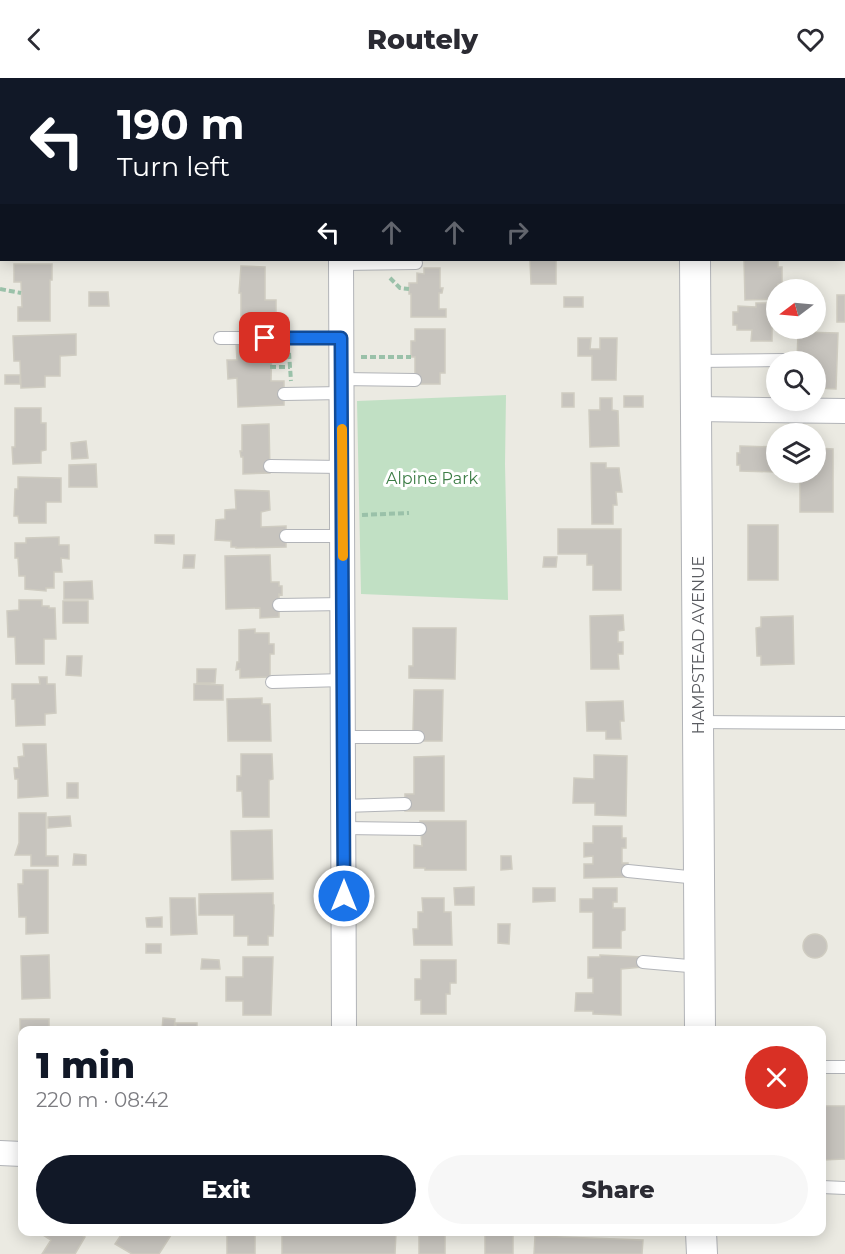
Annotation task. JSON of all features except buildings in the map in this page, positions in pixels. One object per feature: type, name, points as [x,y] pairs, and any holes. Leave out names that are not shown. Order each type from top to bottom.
[{"type":"street","name":"HAMPSTEAD AVENUE","points":[[695,261],[700,1026]]},
{"type":"street","points":[[341,262],[344,1026]]},
{"type":"street","points":[[697,409],[845,411]]},
{"type":"street","points":[[0,1153],[18,1154]]},
{"type":"street","points":[[702,1236],[702,1254]]},
{"type":"lane","points":[[341,262],[416,263]]},
{"type":"lane","points":[[220,338],[288,338],[342,367],[415,380]]},
{"type":"lane","points":[[696,361],[766,360]]},
{"type":"lane","points":[[288,394],[342,367]]},
{"type":"lane","points":[[270,466],[342,467]]},
{"type":"lane","points":[[286,536],[343,526]]},
{"type":"lane","points":[[279,604],[343,603]]},
{"type":"lane","points":[[272,682],[343,680]]},
{"type":"lane","points":[[699,722],[845,723]]},
{"type":"lane","points":[[344,737],[418,737]]},
{"type":"lane","points":[[344,817],[405,804]]},
{"type":"lane","points":[[344,817],[420,829]]},
{"type":"lane","points":[[628,871],[700,879]]},
{"type":"lane","points":[[642,962],[700,967]]},
{"type":"lane","points":[[826,1066],[845,1067]]},
{"type":"lane","points":[[826,1187],[845,1188]]},
{"type":"path","points":[[0,289],[21,293]]},
{"type":"path","points":[[288,338],[290,368],[288,394]]},
{"type":"path","points":[[342,367],[411,357]]},
{"type":"path","points":[[270,367],[290,368]]},
{"type":"path","points":[[343,526],[410,513]]},
{"type":"green space","name":"Alpine Park","points":[[506,395],[508,600],[361,594],[357,401]]},
{"type":"slow traffic","points":[[342,429],[343,556]]},
{"type":"route","points":[[265,338],[341,338],[344,896]]}]
